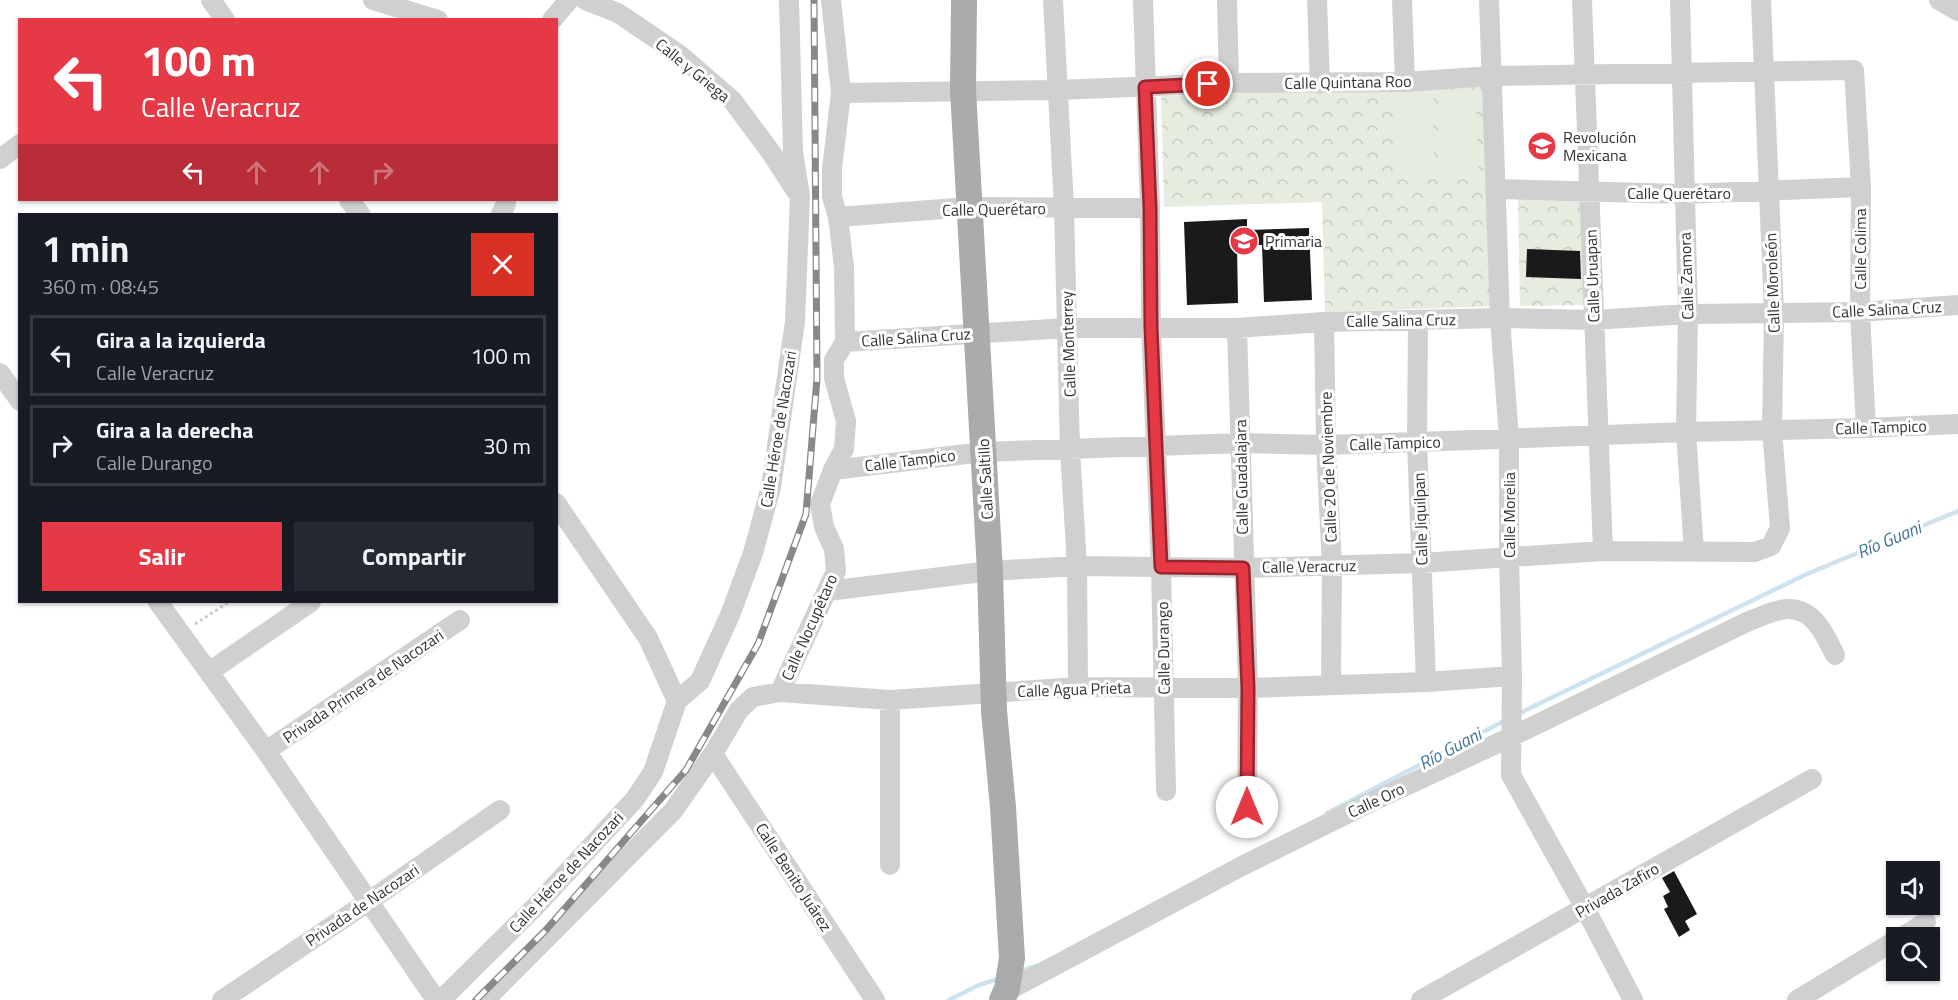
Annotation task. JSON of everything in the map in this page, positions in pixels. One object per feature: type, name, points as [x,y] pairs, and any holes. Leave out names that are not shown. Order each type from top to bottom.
[{"type":"main road","name":"Calle Saltillo","points":[[964,0],[963,90],[1010,986]]},
{"type":"street","points":[[211,0],[224,18]]},
{"type":"street","points":[[373,0],[432,18]]},
{"type":"street","points":[[554,18],[569,0]]},
{"type":"street","name":"Calle y Griega","points":[[585,0],[618,13],[680,55],[732,100],[800,196]]},
{"type":"street","name":"Calle Héroe de Nacozari","points":[[159,603],[266,751],[368,902],[438,1000],[534,908],[635,799],[653,772],[677,701],[700,681],[730,615],[753,554],[771,487],[795,322],[800,196],[793,151],[789,0]]},
{"type":"street","name":"Calle Nocupétaro","points":[[780,692],[836,571],[834,549],[824,527],[820,504],[844,448],[846,421],[834,378],[834,360],[845,342],[844,267],[838,217],[832,196],[832,169],[841,93],[831,0]]},
{"type":"street","name":"Calle Monterrey","points":[[1053,0],[1064,208],[1070,449],[1077,566],[1078,687]]},
{"type":"street","name":"Calle Durango","points":[[1143,0],[1166,791]]},
{"type":"street","points":[[1227,0],[1229,83]]},
{"type":"street","points":[[1317,0],[1320,84]]},
{"type":"street","points":[[1402,0],[1405,82]]},
{"type":"street","name":"Calle Morelia","points":[[1489,0],[1500,318],[1509,438],[1511,775],[1633,1000]]},
{"type":"street","name":"Calle Uruapan","points":[[1582,0],[1603,551]]},
{"type":"street","name":"Calle Zamora","points":[[1680,0],[1688,314],[1686,432],[1694,551]]},
{"type":"street","name":"Calle Moroleón","points":[[1755,552],[1771,546],[1780,528],[1772,430],[1774,314],[1761,0]]},
{"type":"street","points":[[1939,0],[1958,11]]},
{"type":"street","name":"Calle Quintana Roo","points":[[841,93],[1059,90],[1229,83],[1405,82],[1491,76],[1854,70]]},
{"type":"street","name":"Calle Colima","points":[[1854,70],[1861,187],[1860,312],[1866,428]]},
{"type":"street","points":[[0,159],[18,146]]},
{"type":"street","name":"Calle Querétaro","points":[[1497,189],[1684,194],[1861,187]]},
{"type":"street","points":[[350,201],[359,213]]},
{"type":"street","name":"Calle Querétaro","points":[[838,217],[969,207],[1150,208]]},
{"type":"street","name":"Calle Salina Cruz","points":[[845,342],[1067,328],[1237,328],[1324,322],[1500,318],[1594,320],[1688,314],[1860,312],[1958,305]]},
{"type":"street","name":"Calle Jiquilpan","points":[[1418,320],[1417,442],[1426,682]]},
{"type":"street","name":"Calle 20 de Noviembre","points":[[1324,322],[1326,445],[1332,566],[1331,684]]},
{"type":"street","name":"Calle Guadalajara","points":[[1237,328],[1248,688],[1247,807]]},
{"type":"street","points":[[8,375],[18,397]]},
{"type":"street","name":"Calle Tampico","points":[[833,470],[983,452],[1241,443],[1326,445],[1958,424]]},
{"type":"street","points":[[558,506],[648,638],[677,701]]},
{"type":"street","name":"Calle Veracruz","points":[[828,591],[990,571],[1077,566],[1243,568],[1421,563],[1603,551],[1755,552]]},
{"type":"street","points":[[209,672],[310,603]]},
{"type":"street","name":"Calle Oro","points":[[1010,986],[1511,731],[1749,621],[1784,609],[1797,610],[1809,615],[1828,640],[1835,655]]},
{"type":"street","name":"Privada Primera de Nacozari","points":[[266,751],[460,620]]},
{"type":"street","name":"Calle Agua Prieta","points":[[485,1000],[673,811],[713,754],[739,710],[753,697],[780,692],[890,699],[1078,687],[1248,688],[1512,681]]},
{"type":"street","points":[[890,699],[890,865]]},
{"type":"street","name":"Calle Benito Juárez","points":[[713,754],[875,1000]]},
{"type":"street","name":"Privada Zafiro","points":[[1421,1000],[1812,779]]},
{"type":"street","name":"Privada de Nacozari","points":[[222,1000],[500,810]]},
{"type":"street","points":[[1918,927],[1926,922]]},
{"type":"street","points":[[1797,1000],[1886,946]]},
{"type":"path","points":[[181,634],[228,603]]},
{"type":"green space","points":[[1496,84],[1502,306],[1325,312],[1322,202],[1164,207],[1161,96]]},
{"type":"green space","points":[[1476,96],[1478,171],[1440,172],[1439,97]]},
{"type":"green space","points":[[1433,97],[1434,173],[1398,174],[1397,98]]},
{"type":"green space","points":[[1591,195],[1592,305],[1520,306],[1518,197]]},
{"type":"building","points":[[1247,219],[1247,230],[1309,228],[1312,300],[1264,302],[1262,245],[1237,246],[1238,303],[1187,305],[1184,222]]},
{"type":"building","points":[[1527,249],[1580,251],[1581,279],[1526,277]]},
{"type":"building","points":[[1674,871],[1697,914],[1685,921],[1690,930],[1679,937],[1664,909],[1668,907],[1663,896],[1670,892],[1662,878]]},
{"type":"waterway","name":"Río Guani","points":[[1516,715],[1807,574],[1958,511]]},
{"type":"waterway","name":"Río Guani","points":[[1327,813],[1506,720]]},
{"type":"waterway","name":"Río Guani","points":[[1018,972],[1035,966]]},
{"type":"waterway","name":"Río Guani","points":[[949,1000],[979,985],[1001,978]]},
{"type":"railway","points":[[476,1000],[545,931],[686,770],[758,644],[806,514],[817,378],[814,0]]},
{"type":"place","name":"Revolución Mexicana","points":[[1542,146]]},
{"type":"place","name":"Primaria","points":[[1244,241]]},
{"type":"route","points":[[1208,84],[1145,87],[1150,208],[1151,327],[1161,567],[1243,568],[1248,688],[1247,807]]}]
